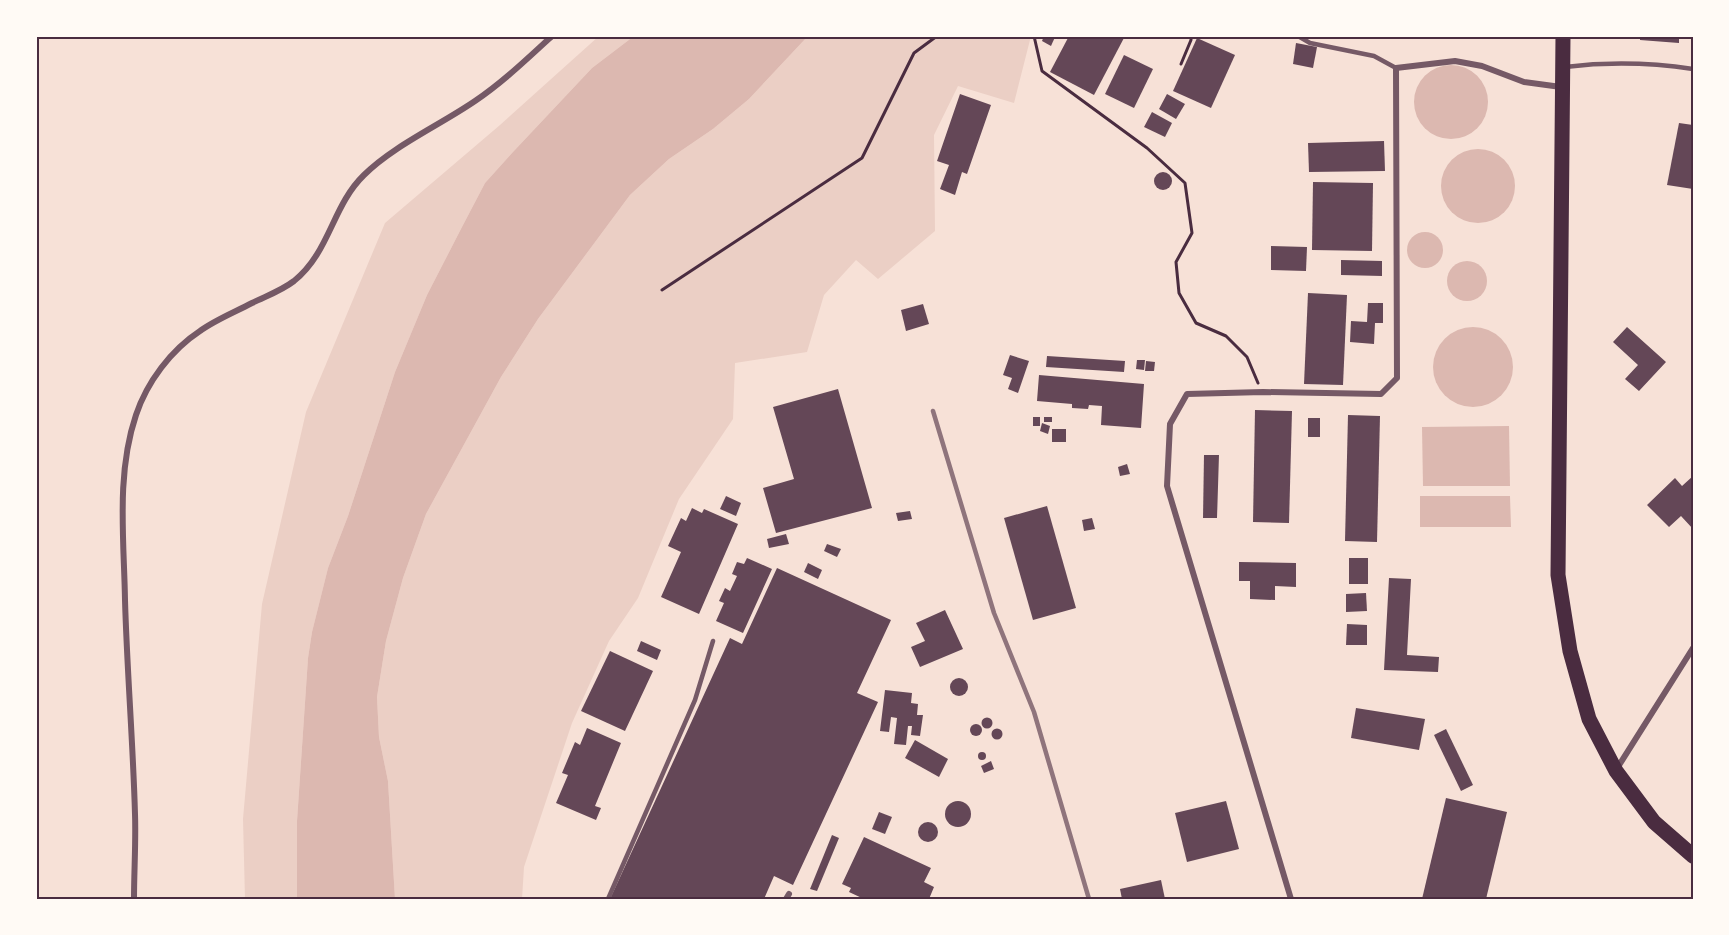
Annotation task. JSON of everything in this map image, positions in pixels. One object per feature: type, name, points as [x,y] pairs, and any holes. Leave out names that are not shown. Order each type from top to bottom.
[{"type":"main road","points":[[1563,36],[1558,575],[1570,651],[1588,719],[1616,771],[1654,822],[1693,856]]},
{"type":"street","points":[[134,899],[135,814],[128,698],[122,497],[126,460],[136,415],[144,396],[177,349],[201,330],[263,297],[279,292],[309,266],[325,244],[351,189],[375,165],[476,100],[514,71],[552,36]]},
{"type":"street","points":[[1291,899],[1167,486],[1170,424],[1187,394],[1263,392],[1381,394],[1397,378],[1396,68],[1455,61],[1482,66],[1524,82],[1562,87]]},
{"type":"street","points":[[1616,771],[1693,648]]},
{"type":"lane","points":[[1298,36],[1310,43],[1374,56],[1396,68]]},
{"type":"lane","points":[[1563,68],[1599,63],[1693,69]]},
{"type":"lane","points":[[608,899],[695,700],[713,641]]},
{"type":"path","points":[[662,290],[862,158],[914,53],[938,36]]},
{"type":"path","points":[[1034,36],[1042,71],[1148,148],[1185,183],[1192,232],[1176,262],[1179,293],[1196,324],[1226,336],[1247,357],[1263,392]]},
{"type":"path","points":[[1181,64],[1189,48],[1191,36]]},
{"type":"shaded area","points":[[599,36],[634,36],[592,68],[485,183],[427,295],[395,372],[348,516],[328,568],[312,632],[308,658],[297,821],[297,899],[245,899],[243,819],[262,604],[306,412],[385,223],[500,125]]},
{"type":"shaded area","points":[[634,36],[808,36],[749,99],[713,129],[669,159],[630,195],[538,319],[501,377],[426,514],[403,578],[386,641],[377,697],[379,737],[388,781],[395,899],[297,899],[297,821],[308,658],[312,632],[328,568],[348,516],[395,372],[427,295],[485,183],[592,68]]},
{"type":"shaded area","points":[[808,36],[1031,36],[1014,103],[958,86],[934,135],[935,231],[878,279],[856,260],[824,295],[807,352],[735,363],[733,419],[679,499],[638,598],[609,641],[572,723],[524,867],[522,899],[395,899],[388,781],[379,737],[377,697],[386,641],[403,578],[426,514],[501,377],[538,319],[630,195],[669,159],[713,129],[749,99]]},
{"type":"shaded area","points":[[1444,65],[1458,65],[1472,71],[1482,81],[1488,95],[1486,116],[1472,133],[1458,139],[1444,139],[1430,133],[1420,123],[1414,109],[1414,95],[1420,81],[1430,71]]},
{"type":"shaded area","points":[[1471,149],[1485,149],[1499,155],[1509,165],[1515,179],[1513,200],[1499,217],[1485,223],[1471,223],[1457,217],[1447,207],[1441,193],[1441,179],[1447,165],[1457,155]]},
{"type":"shaded area","points":[[1425,232],[1438,237],[1443,250],[1438,263],[1425,268],[1412,263],[1407,250],[1412,237]]},
{"type":"shaded area","points":[[1467,261],[1481,267],[1487,281],[1481,295],[1467,301],[1453,295],[1447,281],[1453,267]]},
{"type":"shaded area","points":[[1473,327],[1488,330],[1501,339],[1510,352],[1513,367],[1510,382],[1501,395],[1488,404],[1473,407],[1458,404],[1445,395],[1436,382],[1433,367],[1436,352],[1445,339],[1458,330]]},
{"type":"shaded area","points":[[1509,426],[1510,486],[1423,486],[1422,427]]},
{"type":"shaded area","points":[[1420,496],[1510,496],[1511,527],[1420,527]]},
{"type":"building","points":[[1044,36],[1055,37],[1051,46],[1042,41]]},
{"type":"building","points":[[1069,36],[1125,36],[1094,95],[1050,72]]},
{"type":"building","points":[[1640,36],[1679,36],[1679,43],[1640,40]]},
{"type":"building","points":[[1197,38],[1235,55],[1211,108],[1173,91]]},
{"type":"building","points":[[1296,43],[1317,47],[1313,68],[1293,64]]},
{"type":"building","points":[[1124,55],[1153,69],[1134,108],[1105,94]]},
{"type":"building","points":[[960,94],[991,105],[967,174],[962,172],[955,195],[940,189],[949,165],[937,161]]},
{"type":"building","points":[[1167,94],[1185,104],[1176,119],[1159,109]]},
{"type":"building","points":[[1152,112],[1172,123],[1165,137],[1144,127]]},
{"type":"building","points":[[1679,123],[1693,125],[1693,189],[1667,185]]},
{"type":"building","points":[[1384,141],[1385,171],[1309,172],[1308,143]]},
{"type":"building","points":[[1163,172],[1169,175],[1172,181],[1169,187],[1163,190],[1157,187],[1154,181],[1157,175]]},
{"type":"building","points":[[1313,182],[1373,183],[1372,251],[1312,250]]},
{"type":"building","points":[[1271,246],[1307,247],[1306,271],[1271,270]]},
{"type":"building","points":[[1341,260],[1382,261],[1382,276],[1341,275]]},
{"type":"building","points":[[1308,293],[1347,295],[1343,385],[1304,384]]},
{"type":"building","points":[[1368,303],[1383,303],[1383,323],[1375,323],[1374,344],[1350,342],[1351,321],[1367,322]]},
{"type":"building","points":[[923,304],[929,324],[906,331],[901,310]]},
{"type":"building","points":[[1627,327],[1666,362],[1639,391],[1625,379],[1638,365],[1613,342]]},
{"type":"building","points":[[1010,355],[1029,361],[1018,393],[1008,389],[1012,378],[1003,375]]},
{"type":"building","points":[[1047,356],[1125,361],[1124,372],[1046,367]]},
{"type":"building","points":[[1137,360],[1145,360],[1144,370],[1136,369]]},
{"type":"building","points":[[1146,361],[1155,362],[1154,371],[1145,371]]},
{"type":"building","points":[[1039,375],[1144,384],[1141,428],[1101,425],[1102,406],[1089,405],[1088,409],[1072,408],[1072,404],[1037,401]]},
{"type":"building","points":[[838,389],[872,508],[776,533],[763,488],[794,479],[773,407]]},
{"type":"building","points":[[1255,410],[1292,411],[1289,523],[1253,522]]},
{"type":"building","points":[[1348,415],[1380,416],[1377,542],[1345,541]]},
{"type":"building","points":[[1033,417],[1040,417],[1040,426],[1033,426]]},
{"type":"building","points":[[1044,417],[1052,417],[1052,422],[1044,422]]},
{"type":"building","points":[[1308,418],[1320,418],[1320,437],[1308,437]]},
{"type":"building","points":[[1042,423],[1050,426],[1048,434],[1040,431]]},
{"type":"building","points":[[1052,429],[1066,429],[1066,442],[1052,442]]},
{"type":"building","points":[[1204,455],[1219,455],[1217,518],[1203,518]]},
{"type":"building","points":[[1127,464],[1130,474],[1120,476],[1118,467]]},
{"type":"building","points":[[1693,476],[1693,529],[1681,516],[1669,527],[1647,505],[1675,478],[1682,486]]},
{"type":"building","points":[[726,496],[741,503],[736,516],[720,509]]},
{"type":"building","points":[[1047,506],[1076,608],[1033,620],[1004,518]]},
{"type":"building","points":[[692,508],[702,513],[704,509],[738,524],[699,614],[661,597],[681,552],[668,546],[681,518],[686,521]]},
{"type":"building","points":[[910,511],[912,519],[898,521],[896,513]]},
{"type":"building","points":[[1092,518],[1095,529],[1084,531],[1082,520]]},
{"type":"building","points":[[786,534],[789,544],[769,548],[767,539]]},
{"type":"building","points":[[827,544],[841,549],[837,557],[824,551]]},
{"type":"building","points":[[747,558],[772,569],[743,633],[716,621],[724,603],[719,601],[725,588],[730,591],[737,576],[732,574],[737,562],[744,564]]},
{"type":"building","points":[[1349,558],[1368,558],[1368,584],[1349,584]]},
{"type":"building","points":[[1239,562],[1296,563],[1296,587],[1275,586],[1275,600],[1250,599],[1250,581],[1239,581]]},
{"type":"building","points":[[808,563],[822,570],[818,579],[804,572]]},
{"type":"building","points":[[777,568],[891,620],[857,693],[878,702],[793,885],[774,876],[764,899],[610,899],[730,638],[742,644]]},
{"type":"building","points":[[1389,578],[1411,579],[1407,655],[1439,657],[1438,672],[1384,670]]},
{"type":"building","points":[[1366,593],[1367,611],[1346,612],[1346,594]]},
{"type":"building","points":[[945,610],[963,649],[920,667],[911,647],[925,641],[916,623]]},
{"type":"building","points":[[1347,624],[1367,625],[1367,645],[1346,645]]},
{"type":"building","points":[[641,641],[661,650],[657,660],[637,651]]},
{"type":"building","points":[[610,651],[653,671],[625,731],[581,711]]},
{"type":"building","points":[[959,678],[965,681],[968,687],[965,693],[959,696],[953,693],[950,687],[953,681]]},
{"type":"building","points":[[885,690],[912,693],[911,703],[918,704],[917,715],[923,715],[920,736],[911,735],[912,726],[908,726],[906,745],[894,744],[897,718],[891,717],[889,732],[880,731]]},
{"type":"building","points":[[1356,708],[1425,719],[1419,750],[1351,738]]},
{"type":"building","points":[[987,718],[991,719],[991,727],[987,728],[983,727],[982,723],[983,719]]},
{"type":"building","points":[[976,724],[982,730],[976,736],[970,730]]},
{"type":"building","points":[[587,728],[621,743],[595,806],[601,808],[596,820],[556,803],[568,775],[562,773],[575,742],[580,745]]},
{"type":"building","points":[[997,729],[1001,730],[1001,738],[997,739],[993,738],[992,734],[993,730]]},
{"type":"building","points":[[1446,729],[1473,785],[1461,791],[1434,735]]},
{"type":"building","points":[[915,740],[948,759],[939,777],[905,758]]},
{"type":"building","points":[[982,752],[986,756],[982,760],[978,756]]},
{"type":"building","points":[[991,761],[994,769],[984,773],[981,766]]},
{"type":"building","points":[[1446,798],[1507,812],[1486,899],[1422,899]]},
{"type":"building","points":[[958,801],[967,805],[971,814],[967,823],[958,827],[949,823],[945,814],[949,805]]},
{"type":"building","points":[[1226,801],[1239,849],[1187,862],[1175,813]]},
{"type":"building","points":[[879,812],[892,817],[885,834],[872,829]]},
{"type":"building","points":[[928,822],[935,825],[938,832],[935,839],[928,842],[921,839],[918,832],[921,825]]},
{"type":"building","points":[[832,835],[839,838],[817,891],[810,889]]},
{"type":"building","points":[[864,837],[931,868],[924,882],[934,887],[929,899],[864,899],[849,892],[851,888],[842,884]]},
{"type":"building","points":[[1161,880],[1165,899],[1122,899],[1120,889]]},
{"type":"railway","points":[[933,411],[994,613],[1034,712],[1089,899]]}]
